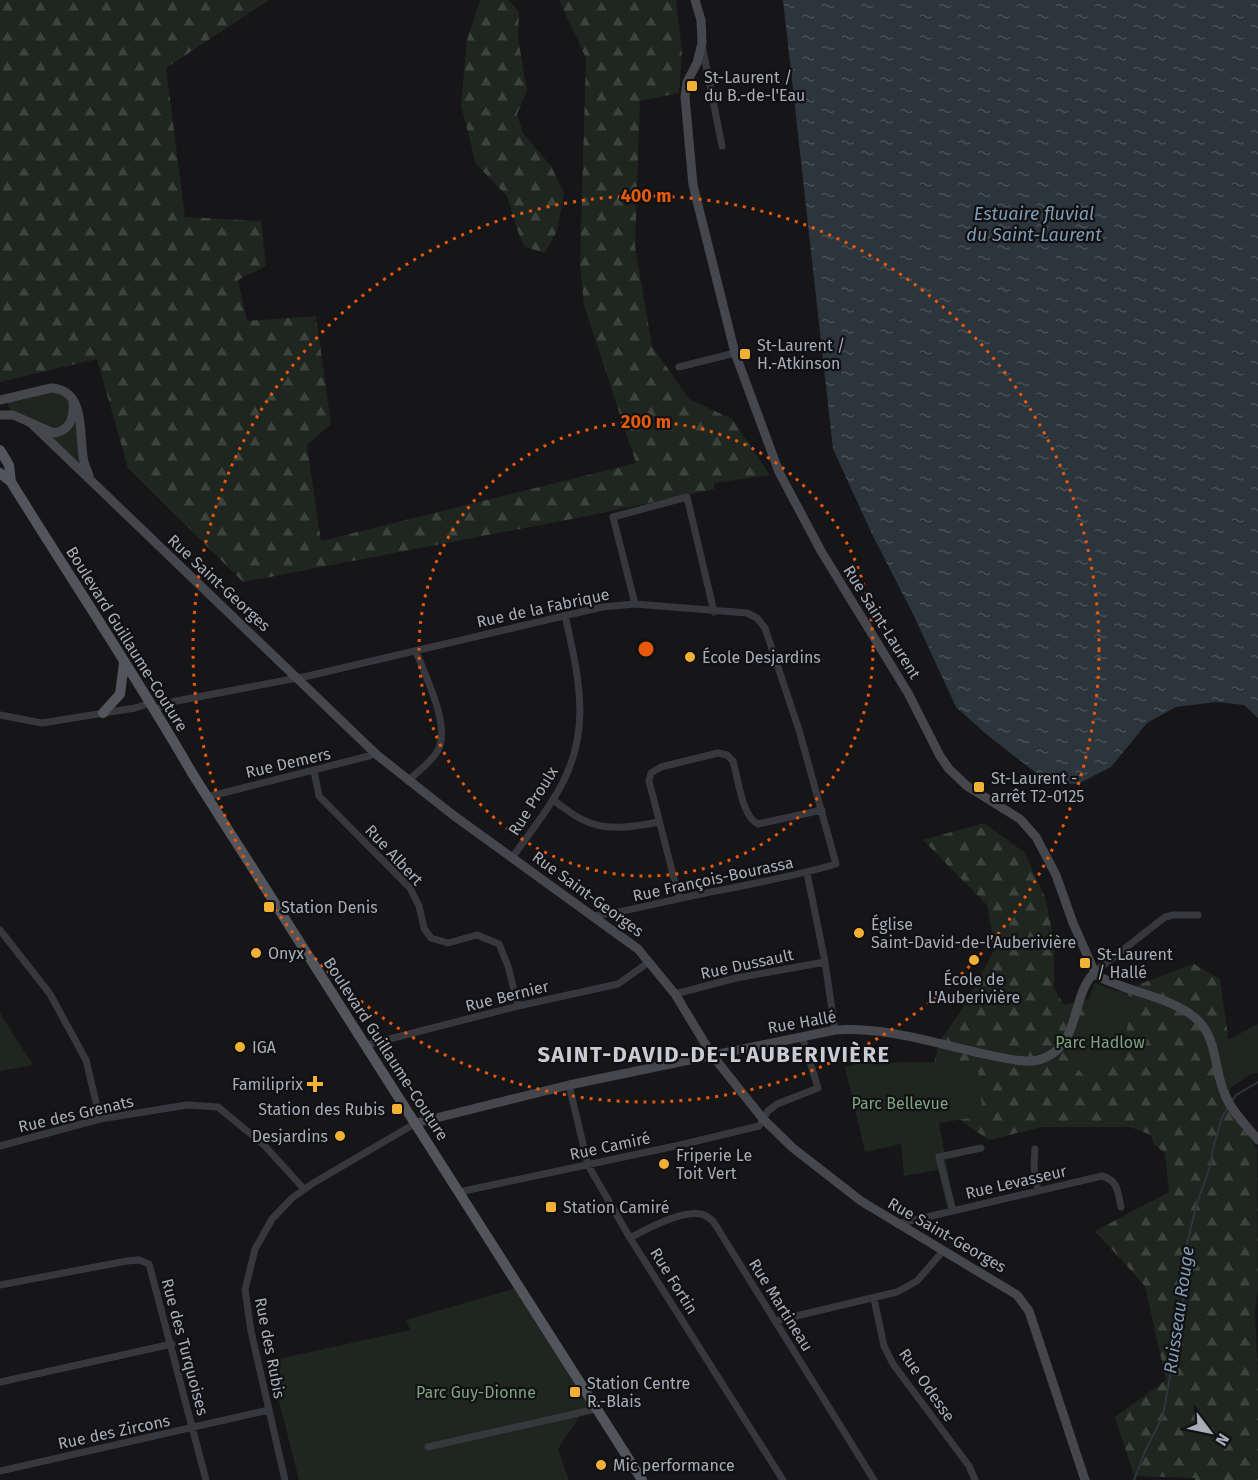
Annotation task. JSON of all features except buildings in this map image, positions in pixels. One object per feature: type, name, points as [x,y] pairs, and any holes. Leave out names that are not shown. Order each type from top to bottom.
[{"type":"main road","name":"Boulevard Guillaume-Couture","points":[[0,450],[9,465],[11,482]]},
{"type":"main road","name":"Boulevard Guillaume-Couture","points":[[0,473],[11,482],[124,663],[154,706],[207,797],[642,1480]]},
{"type":"main road","points":[[103,713],[120,694],[124,663]]},
{"type":"street","name":"Rue Saint-Laurent","points":[[695,0],[701,20],[702,43],[686,90],[693,185],[735,353],[780,472],[820,551],[908,693],[930,740],[949,769],[979,794],[1020,819],[1036,837],[1056,875],[1073,923],[1096,971]]},
{"type":"street","points":[[702,43],[722,146]]},
{"type":"street","points":[[679,367],[735,353]]},
{"type":"street","points":[[0,400],[51,388],[69,394],[79,414],[84,462],[91,481]]},
{"type":"street","name":"Rue Saint-Georges","points":[[0,415],[13,415],[54,433],[61,432],[73,417],[73,400]]},
{"type":"street","name":"Rue Saint-Georges","points":[[32,424],[408,781],[638,949],[675,994],[712,1055],[763,1119],[793,1148],[839,1185],[897,1224],[1017,1295],[1029,1311],[1085,1480]]},
{"type":"street","points":[[635,604],[612,517],[687,497],[714,612]]},
{"type":"street","name":"Rue de la Fabrique","points":[[0,715],[42,723],[154,706],[297,678],[602,607],[635,604],[747,614],[757,618],[765,628],[799,730],[836,864]]},
{"type":"street","name":"Rue Proulx","points":[[512,858],[553,800],[568,772],[578,743],[581,707],[578,673],[565,615]]},
{"type":"street","points":[[408,781],[439,749],[442,728],[416,651]]},
{"type":"street","name":"Rue Demers","points":[[207,797],[314,771],[369,756],[375,752]]},
{"type":"street","points":[[679,898],[649,781],[651,773],[661,767],[718,753],[727,755],[733,761],[746,812],[752,821],[758,824],[822,810]]},
{"type":"street","name":"Rue Albert","points":[[314,771],[319,796],[410,888],[419,906],[424,928],[431,938],[447,943],[477,935],[499,944],[508,966],[518,1006]]},
{"type":"street","points":[[553,800],[582,820],[604,827],[630,828],[659,822]]},
{"type":"street","name":"Rue François-Bourassa","points":[[593,916],[626,912],[679,898],[807,873],[836,864]]},
{"type":"street","points":[[807,873],[825,962],[835,1030]]},
{"type":"street","name":"Rue Hallé","points":[[416,1123],[569,1085],[835,1030],[890,1032],[994,1056],[1033,1061],[1048,1056],[1059,1048],[1067,1036],[1084,987],[1096,971],[1165,917],[1198,915]]},
{"type":"street","points":[[0,930],[50,994],[86,1060],[100,1119]]},
{"type":"street","name":"Rue Bernier","points":[[366,1045],[518,1006],[618,984],[649,962]]},
{"type":"street","name":"Rue Dussault","points":[[675,994],[736,978],[825,962]]},
{"type":"street","points":[[1096,971],[1096,975],[1108,981],[1173,1005],[1194,1017],[1208,1031],[1215,1052],[1222,1089],[1228,1101],[1258,1140]]},
{"type":"street","name":"Rue Camiré","points":[[459,1192],[759,1126],[768,1111],[777,1104],[818,1088],[802,1036]]},
{"type":"street","name":"Rue Fortin","points":[[569,1085],[588,1165],[630,1238],[783,1480]]},
{"type":"street","name":"Rue des Grenats","points":[[0,1146],[100,1119],[187,1105],[218,1107],[263,1144],[304,1189]]},
{"type":"street","name":"Rue des Rubis","points":[[285,1480],[250,1331],[245,1290],[255,1249],[272,1219],[292,1198],[416,1123]]},
{"type":"street","points":[[952,1211],[939,1157],[981,1148]]},
{"type":"street","points":[[1035,1149],[1034,1167],[1038,1191]]},
{"type":"street","name":"Rue Levasseur","points":[[897,1224],[1102,1176],[1116,1185],[1121,1207]]},
{"type":"street","name":"Rue Martineau","points":[[630,1238],[657,1222],[697,1213],[713,1221],[874,1480]]},
{"type":"street","points":[[775,1321],[897,1292],[917,1281],[943,1251]]},
{"type":"street","name":"Rue des Turquoises","points":[[0,1285],[139,1260],[149,1264],[172,1344],[206,1480]]},
{"type":"street","name":"Rue Odesse","points":[[874,1299],[884,1346],[893,1364],[969,1466],[975,1480]]},
{"type":"street","points":[[0,1382],[172,1344]]},
{"type":"street","points":[[428,1447],[596,1409]]},
{"type":"street","name":"Rue des Zircons","points":[[0,1471],[269,1410]]},
{"type":"green space","points":[[0,0],[269,0],[166,68],[185,217],[261,221],[266,266],[238,280],[247,321],[316,316],[331,424],[307,445],[321,541],[636,463],[584,305],[580,265],[586,58],[559,0],[676,0],[682,51],[679,93],[640,101],[635,246],[652,346],[689,399],[732,419],[770,475],[714,483],[714,489],[582,517],[243,582],[128,468],[97,359],[0,382]]},
{"type":"green space","points":[[480,0],[509,0],[519,12],[518,38],[527,91],[517,114],[523,133],[551,166],[564,193],[557,231],[545,253],[525,247],[507,196],[476,164],[461,105],[467,40]]},
{"type":"green space","points":[[41,390],[69,394],[91,481],[44,433],[13,415],[5,399]]},
{"type":"green space","points":[[984,823],[1024,852],[1045,897],[1054,940],[1054,988],[1064,1005],[1124,990],[1194,964],[1220,979],[1228,1036],[1223,1072],[1238,1115],[1257,1149],[1258,1287],[1255,1312],[1258,1375],[1258,1480],[1195,1480],[1195,1478],[1134,1476],[1115,1417],[1166,1380],[1145,1286],[1095,1231],[1169,1192],[1165,1153],[1154,1144],[1151,1135],[1130,1127],[1041,1127],[989,1140],[964,1123],[928,1089],[939,1042],[967,1002],[995,948],[987,905],[923,840]]},
{"type":"green space","name":"Parc Hadlow","points":[[1095,983],[1135,998],[1119,1058],[1086,1078],[1063,1053],[1070,1047],[1080,1030]]},
{"type":"green space","points":[[0,1013],[33,1065],[0,1071]]},
{"type":"green space","points":[[1258,1024],[1258,1073],[1251,1074],[1225,1092],[1216,1046]]},
{"type":"green space","name":"Parc Bellevue","points":[[977,1061],[983,1116],[939,1123],[955,1210],[948,1212],[938,1170],[904,1176],[901,1144],[865,1152],[845,1067],[860,1063]]},
{"type":"green space","name":"Parc Guy-Dionne","points":[[516,1288],[588,1404],[558,1449],[569,1480],[299,1480],[269,1361],[410,1330],[406,1320]]},
{"type":"water","name":"Estuaire fluvial du Saint-Laurent","points":[[783,0],[1258,0],[1258,718],[1244,705],[1216,702],[1176,707],[1147,723],[1111,767],[1078,784],[1054,783],[1040,776],[986,734],[956,707],[833,449]]},
{"type":"waterway","name":"Ruisseau Rouge","points":[[1232,1101],[1236,1095],[1258,1082]]},
{"type":"waterway","name":"Ruisseau Rouge","points":[[1134,1480],[1145,1451],[1163,1416],[1186,1283],[1183,1260],[1197,1203],[1210,1167],[1214,1144],[1223,1115],[1228,1108]]},
{"type":"place","name":"St-Laurent / du B.-de-l'Eau","points":[[692,86]]},
{"type":"place","name":"St-Laurent / H.-Atkinson","points":[[745,354]]},
{"type":"place","name":"École Desjardins","points":[[690,657]]},
{"type":"place","name":"St-Laurent - arrêt T2-0125","points":[[979,787]]},
{"type":"place","name":"Station Denis","points":[[269,907]]},
{"type":"place","name":"Église Saint-David-de-l’Auberivière","points":[[859,933]]},
{"type":"place","name":"Onyx","points":[[256,953]]},
{"type":"place","name":"École de L'Auberivière","points":[[974,960]]},
{"type":"place","name":"St-Laurent / Hallé","points":[[1085,963]]},
{"type":"place","name":"IGA","points":[[240,1047]]},
{"type":"place","name":"Familiprix","points":[[315,1084]]},
{"type":"place","name":"Station des Rubis","points":[[397,1109]]},
{"type":"place","name":"Desjardins","points":[[340,1136]]},
{"type":"place","name":"Friperie Le Toit Vert","points":[[664,1164]]},
{"type":"place","name":"Station Camiré","points":[[551,1207]]},
{"type":"place","name":"Station Centre R.-Blais","points":[[575,1392]]},
{"type":"place","name":"Mic performance","points":[[601,1465]]},
{"type":"district","name":"SAINT-DAVID-DE-L'AUBERIVIÈRE","points":[[714,1054]]}]
